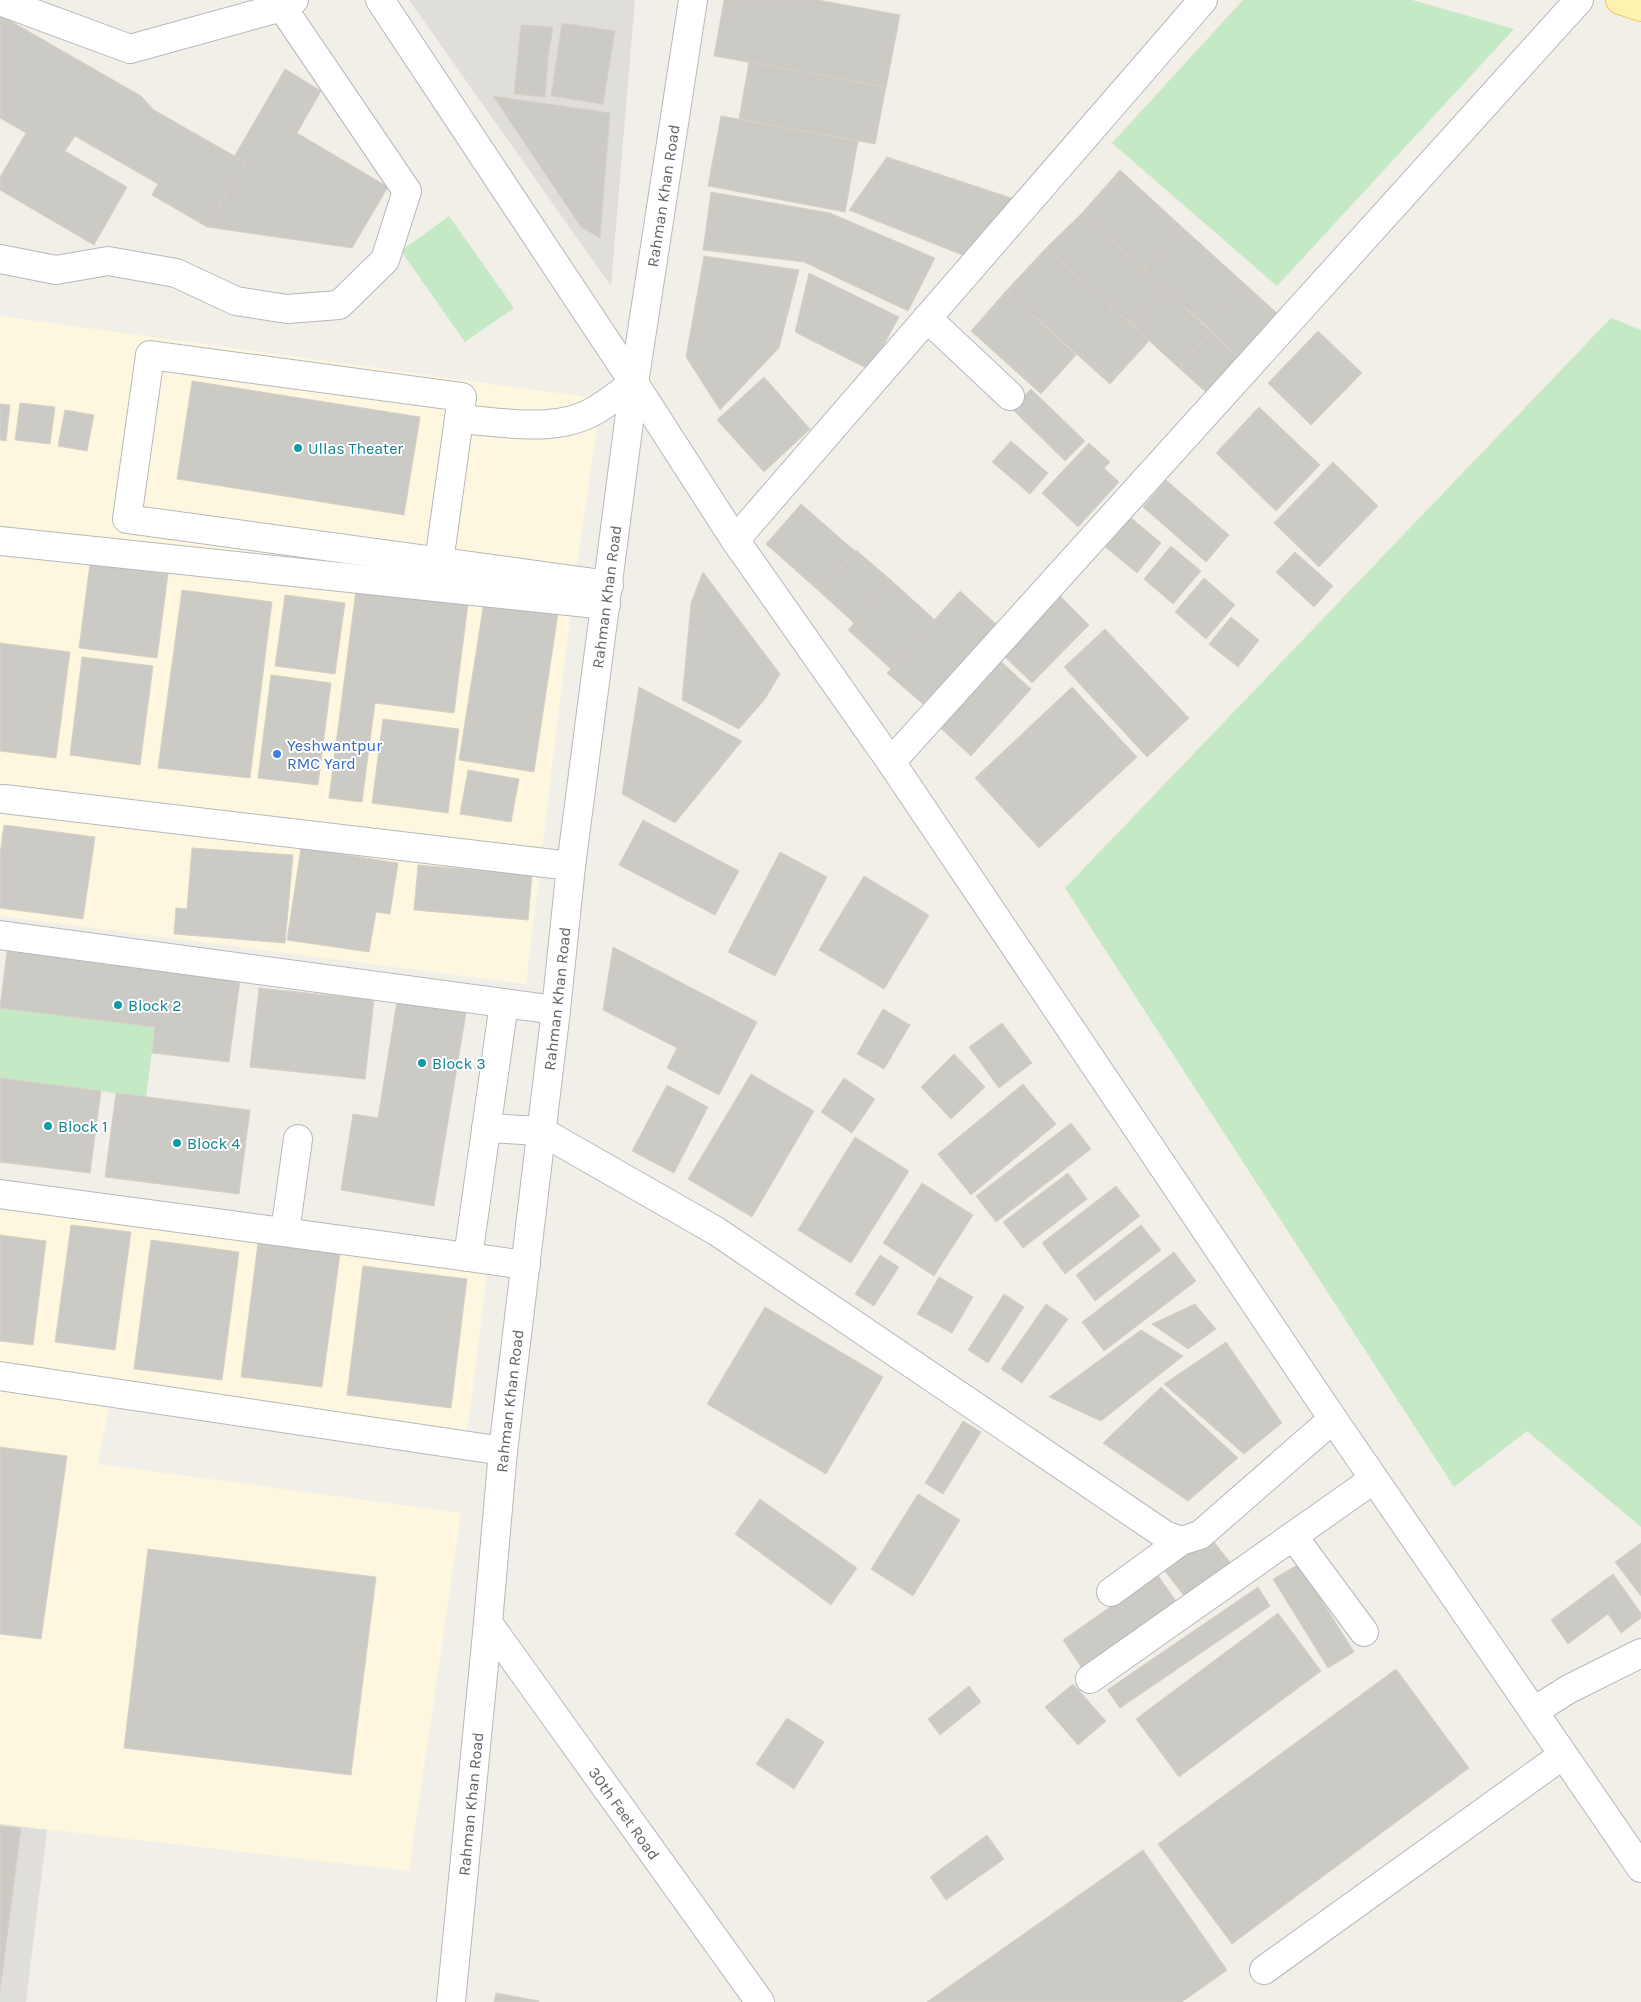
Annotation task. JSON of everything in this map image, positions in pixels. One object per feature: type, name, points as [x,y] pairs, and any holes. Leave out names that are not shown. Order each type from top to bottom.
[{"type":"main road","points":[[1620,0],[1641,7]]},
{"type":"street","points":[[380,0],[634,383],[735,540],[892,762],[1333,1419],[1641,1868]]},
{"type":"street","name":"Rahman Khan Road","points":[[451,2002],[503,1451],[556,1010],[571,866],[608,595],[634,383],[694,0]]},
{"type":"street","points":[[735,540],[1203,0]]},
{"type":"street","points":[[892,762],[1579,0]]},
{"type":"street","points":[[0,1],[130,50],[288,4],[407,191],[384,260],[340,305],[287,309],[236,301],[176,272],[108,261],[56,270],[0,260]]},
{"type":"street","points":[[927,318],[1010,396]]},
{"type":"street","points":[[439,562],[462,397],[150,355],[127,520],[439,562],[608,595]]},
{"type":"street","points":[[459,419],[542,424],[569,422],[596,411],[634,383]]},
{"type":"street","points":[[0,541],[608,595]]},
{"type":"street","points":[[4,799],[571,866]]},
{"type":"street","points":[[0,935],[556,1010]]},
{"type":"street","points":[[468,1257],[504,1003]]},
{"type":"street","points":[[486,1128],[541,1131],[716,1231],[1157,1530],[1181,1541]]},
{"type":"street","points":[[285,1232],[298,1138]]},
{"type":"street","points":[[0,1194],[526,1265]]},
{"type":"street","points":[[0,1376],[503,1451]]},
{"type":"street","points":[[1110,1592],[1181,1541],[1200,1535],[1333,1419]]},
{"type":"street","points":[[1090,1679],[1374,1479]]},
{"type":"street","points":[[1293,1536],[1364,1632]]},
{"type":"street","name":"30th Feet Road","points":[[488,1623],[760,2002]]},
{"type":"street","points":[[1534,1712],[1569,1689],[1641,1653]]},
{"type":"street","points":[[1264,1970],[1563,1755]]},
{"type":"shaded area","points":[[409,0],[635,0],[611,286]]},
{"type":"shaded area","name":"Yeshwantpur RMC Yard","points":[[0,316],[601,399],[573,592],[526,984],[0,916]]},
{"type":"shaded area","points":[[0,1203],[488,1265],[467,1433],[113,1383],[98,1464],[461,1513],[409,1871],[0,1824]]},
{"type":"shaded area","points":[[0,1824],[47,1830],[26,2002],[0,2002]]},
{"type":"green space","points":[[1243,0],[1412,0],[1514,29],[1277,286],[1112,143]]},
{"type":"green space","points":[[449,216],[514,308],[465,342],[401,251]]},
{"type":"green space","points":[[1611,318],[1641,330],[1641,1527],[1527,1431],[1454,1487],[1065,888]]},
{"type":"green space","points":[[0,1008],[155,1027],[146,1097],[0,1078]]},
{"type":"building","points":[[724,0],[818,0],[900,15],[886,87],[714,56]]},
{"type":"building","points":[[0,15],[141,96],[154,110],[245,162],[207,227],[152,195],[158,184],[75,136],[65,151],[127,187],[94,245],[0,190],[0,177],[26,133],[0,118]]},
{"type":"building","points":[[562,23],[615,31],[603,104],[551,96]]},
{"type":"building","points":[[521,25],[553,27],[545,97],[514,94]]},
{"type":"building","points":[[749,62],[886,87],[875,144],[739,119]]},
{"type":"building","points":[[285,69],[321,91],[297,133],[388,187],[352,248],[207,227],[245,162],[234,157]]},
{"type":"building","points":[[493,96],[610,113],[600,238],[581,227]]},
{"type":"building","points":[[721,116],[858,141],[845,212],[708,186]]},
{"type":"building","points":[[887,157],[1014,199],[965,256],[849,210]]},
{"type":"building","points":[[1120,170],[1182,227],[1144,270],[1082,213]]},
{"type":"building","points":[[711,192],[830,213],[935,258],[908,311],[804,262],[703,250]]},
{"type":"building","points":[[1082,213],[1167,291],[1134,327],[1046,248]]},
{"type":"building","points":[[1182,227],[1245,284],[1206,326],[1144,270]]},
{"type":"building","points":[[1046,248],[1149,341],[1110,384],[1006,291]]},
{"type":"building","points":[[704,256],[799,270],[779,348],[720,410],[686,357]]},
{"type":"building","points":[[809,273],[899,317],[870,370],[795,332]]},
{"type":"building","points":[[1245,284],[1278,314],[1239,358],[1206,326]]},
{"type":"building","points":[[1006,291],[1076,355],[1041,394],[971,331]]},
{"type":"building","points":[[1167,291],[1211,332],[1179,368],[1134,327]]},
{"type":"building","points":[[1318,331],[1362,373],[1311,425],[1268,383]]},
{"type":"building","points":[[1211,332],[1239,358],[1207,393],[1179,368]]},
{"type":"building","points":[[764,377],[810,429],[764,472],[717,420]]},
{"type":"building","name":"Ullas Theater","points":[[192,381],[420,417],[404,515],[177,479]]},
{"type":"building","points":[[1031,389],[1085,441],[1065,461],[1012,409]]},
{"type":"building","points":[[20,403],[55,407],[50,444],[15,440]]},
{"type":"building","points":[[0,404],[10,405],[6,441],[0,440]]},
{"type":"building","points":[[1259,407],[1320,465],[1276,511],[1216,453]]},
{"type":"building","points":[[65,410],[94,415],[87,451],[58,446]]},
{"type":"building","points":[[1011,441],[1048,473],[1030,494],[992,462]]},
{"type":"building","points":[[1089,443],[1110,462],[1104,468],[1119,482],[1078,527],[1042,493]]},
{"type":"building","points":[[1333,462],[1378,506],[1319,567],[1274,523]]},
{"type":"building","points":[[1166,480],[1229,535],[1206,562],[1143,507]]},
{"type":"building","points":[[801,504],[855,551],[820,592],[766,544]]},
{"type":"building","points":[[1123,511],[1161,543],[1137,573],[1098,541]]},
{"type":"building","points":[[1171,546],[1201,571],[1173,604],[1144,579]]},
{"type":"building","points":[[856,550],[892,581],[854,623],[820,592]]},
{"type":"building","points":[[1295,552],[1333,586],[1314,607],[1276,572]]},
{"type":"building","points":[[90,564],[168,574],[157,658],[79,648]]},
{"type":"building","points":[[703,572],[780,674],[765,699],[739,729],[682,700],[691,603]]},
{"type":"building","points":[[1204,578],[1235,605],[1206,639],[1175,612]]},
{"type":"building","points":[[892,581],[935,620],[891,669],[848,630]]},
{"type":"building","points":[[357,582],[469,596],[454,713],[375,703],[362,802],[329,798]]},
{"type":"building","points":[[182,590],[272,602],[250,778],[158,768]]},
{"type":"building","points":[[960,591],[996,624],[924,705],[887,673]]},
{"type":"building","points":[[1058,594],[1089,625],[1032,683],[1001,653]]},
{"type":"building","points":[[285,595],[345,603],[335,674],[275,666]]},
{"type":"building","points":[[485,596],[559,607],[534,772],[459,760]]},
{"type":"building","points":[[1231,617],[1259,640],[1238,667],[1209,644]]},
{"type":"building","points":[[1105,629],[1189,718],[1147,757],[1064,667]]},
{"type":"building","points":[[0,643],[70,652],[56,758],[0,751]]},
{"type":"building","points":[[82,657],[153,666],[140,765],[70,755]]},
{"type":"building","points":[[996,657],[1031,689],[971,756],[936,724]]},
{"type":"building","points":[[271,675],[331,683],[318,785],[258,778]]},
{"type":"building","points":[[639,687],[742,741],[675,823],[622,794]]},
{"type":"building","points":[[1072,687],[1137,757],[1039,848],[975,778]]},
{"type":"building","points":[[383,719],[459,729],[448,813],[372,803]]},
{"type":"building","points":[[468,770],[519,779],[511,822],[460,814]]},
{"type":"building","points":[[643,820],[739,871],[715,915],[619,865]]},
{"type":"building","points":[[4,825],[95,837],[83,919],[0,908],[0,854]]},
{"type":"building","points":[[192,848],[293,855],[285,943],[174,934],[176,908],[187,909]]},
{"type":"building","points":[[301,848],[398,863],[390,914],[376,912],[369,952],[287,940]]},
{"type":"building","points":[[780,852],[827,877],[775,976],[728,952]]},
{"type":"building","points":[[418,865],[532,875],[528,920],[414,910]]},
{"type":"building","points":[[864,876],[929,915],[884,989],[819,950]]},
{"type":"building","points":[[613,947],[757,1022],[719,1095],[667,1068],[677,1048],[603,1010]]},
{"type":"building","name":"Block 2","points":[[7,951],[240,980],[229,1062],[152,1053],[155,1027],[0,1008]]},
{"type":"building","points":[[259,988],[374,1000],[365,1079],[250,1067]]},
{"type":"building","name":"Block 3","points":[[397,1001],[466,1013],[434,1206],[341,1190],[353,1114],[378,1118]]},
{"type":"building","points":[[883,1009],[910,1025],[884,1069],[857,1054]]},
{"type":"building","points":[[1002,1023],[1032,1063],[999,1088],[969,1047]]},
{"type":"building","points":[[954,1054],[985,1087],[951,1119],[921,1087]]},
{"type":"building","points":[[751,1074],[814,1111],[752,1217],[688,1179]]},
{"type":"building","name":"Block 1","points":[[0,1078],[101,1091],[90,1173],[0,1162]]},
{"type":"building","points":[[844,1078],[875,1099],[852,1133],[821,1112]]},
{"type":"building","points":[[1023,1084],[1056,1124],[971,1195],[938,1154]]},
{"type":"building","points":[[667,1085],[708,1107],[674,1173],[632,1151]]},
{"type":"building","name":"Block 4","points":[[116,1093],[250,1110],[239,1194],[105,1177]]},
{"type":"building","points":[[1071,1123],[1091,1149],[996,1222],[976,1196]]},
{"type":"building","points":[[855,1137],[909,1171],[851,1263],[798,1230]]},
{"type":"building","points":[[1068,1173],[1087,1199],[1023,1248],[1003,1222]]},
{"type":"building","points":[[922,1183],[973,1215],[934,1276],[883,1243]]},
{"type":"building","points":[[1116,1186],[1140,1216],[1065,1274],[1042,1243]]},
{"type":"building","points":[[71,1225],[131,1232],[115,1350],[55,1342]]},
{"type":"building","points":[[1141,1225],[1161,1250],[1095,1301],[1076,1275]]},
{"type":"building","points":[[0,1235],[46,1241],[33,1345],[0,1341]]},
{"type":"building","points":[[151,1240],[239,1252],[222,1380],[134,1369]]},
{"type":"building","points":[[258,1243],[340,1254],[322,1387],[241,1377]]},
{"type":"building","points":[[1174,1252],[1196,1281],[1104,1351],[1082,1322]]},
{"type":"building","points":[[880,1255],[899,1267],[874,1306],[855,1294]]},
{"type":"building","points":[[363,1266],[467,1279],[451,1408],[347,1395]]},
{"type":"building","points":[[939,1277],[973,1297],[952,1333],[917,1314]]},
{"type":"building","points":[[1004,1294],[1024,1307],[988,1363],[968,1350]]},
{"type":"building","points":[[1046,1304],[1068,1319],[1022,1383],[1001,1369]]},
{"type":"building","points":[[1195,1304],[1216,1329],[1188,1349],[1152,1324]]},
{"type":"building","points":[[765,1307],[883,1377],[826,1474],[707,1404]]},
{"type":"building","points":[[1141,1330],[1183,1356],[1101,1421],[1049,1397]]},
{"type":"building","points":[[1226,1342],[1282,1423],[1244,1454],[1164,1384]]},
{"type":"building","points":[[1161,1387],[1238,1458],[1188,1501],[1103,1443]]},
{"type":"building","points":[[963,1421],[981,1432],[943,1494],[925,1483]]},
{"type":"building","points":[[0,1447],[67,1456],[41,1639],[0,1634]]},
{"type":"building","points":[[918,1494],[960,1520],[913,1596],[871,1569]]},
{"type":"building","points":[[760,1499],[857,1568],[831,1605],[735,1534]]},
{"type":"building","points":[[1210,1537],[1233,1566],[1187,1600],[1165,1571]]},
{"type":"building","points":[[1641,1543],[1641,1596],[1615,1562]]},
{"type":"building","points":[[148,1549],[376,1577],[351,1775],[124,1748]]},
{"type":"building","points":[[1299,1564],[1354,1652],[1328,1668],[1273,1579]]},
{"type":"building","points":[[1157,1574],[1178,1604],[1083,1670],[1063,1640]]},
{"type":"building","points":[[1613,1574],[1641,1613],[1641,1618],[1621,1633],[1608,1614],[1568,1644],[1551,1620]]},
{"type":"building","points":[[1258,1587],[1270,1606],[1120,1708],[1107,1690]]},
{"type":"building","points":[[1278,1613],[1321,1671],[1179,1777],[1136,1719]]},
{"type":"building","points":[[1396,1669],[1469,1768],[1232,1944],[1158,1844]]},
{"type":"building","points":[[1073,1684],[1106,1721],[1078,1745],[1045,1707]]},
{"type":"building","points":[[969,1686],[981,1702],[940,1735],[928,1719]]},
{"type":"building","points":[[787,1718],[824,1742],[794,1789],[756,1764]]},
{"type":"building","points":[[0,1826],[21,1828],[0,1991]]},
{"type":"building","points":[[987,1835],[1004,1859],[946,1900],[930,1877]]},
{"type":"building","points":[[1143,1850],[1227,1970],[1182,2002],[927,2002]]},
{"type":"building","points":[[496,1993],[539,2001],[539,2002],[494,2002]]},
{"type":"place","name":"Ullas Theater","points":[[298,448]]},
{"type":"place","name":"Yeshwantpur RMC Yard","points":[[277,754]]},
{"type":"place","name":"Block 2","points":[[118,1005]]},
{"type":"place","name":"Block 3","points":[[422,1063]]},
{"type":"place","name":"Block 1","points":[[48,1126]]},
{"type":"place","name":"Block 4","points":[[177,1143]]}]
